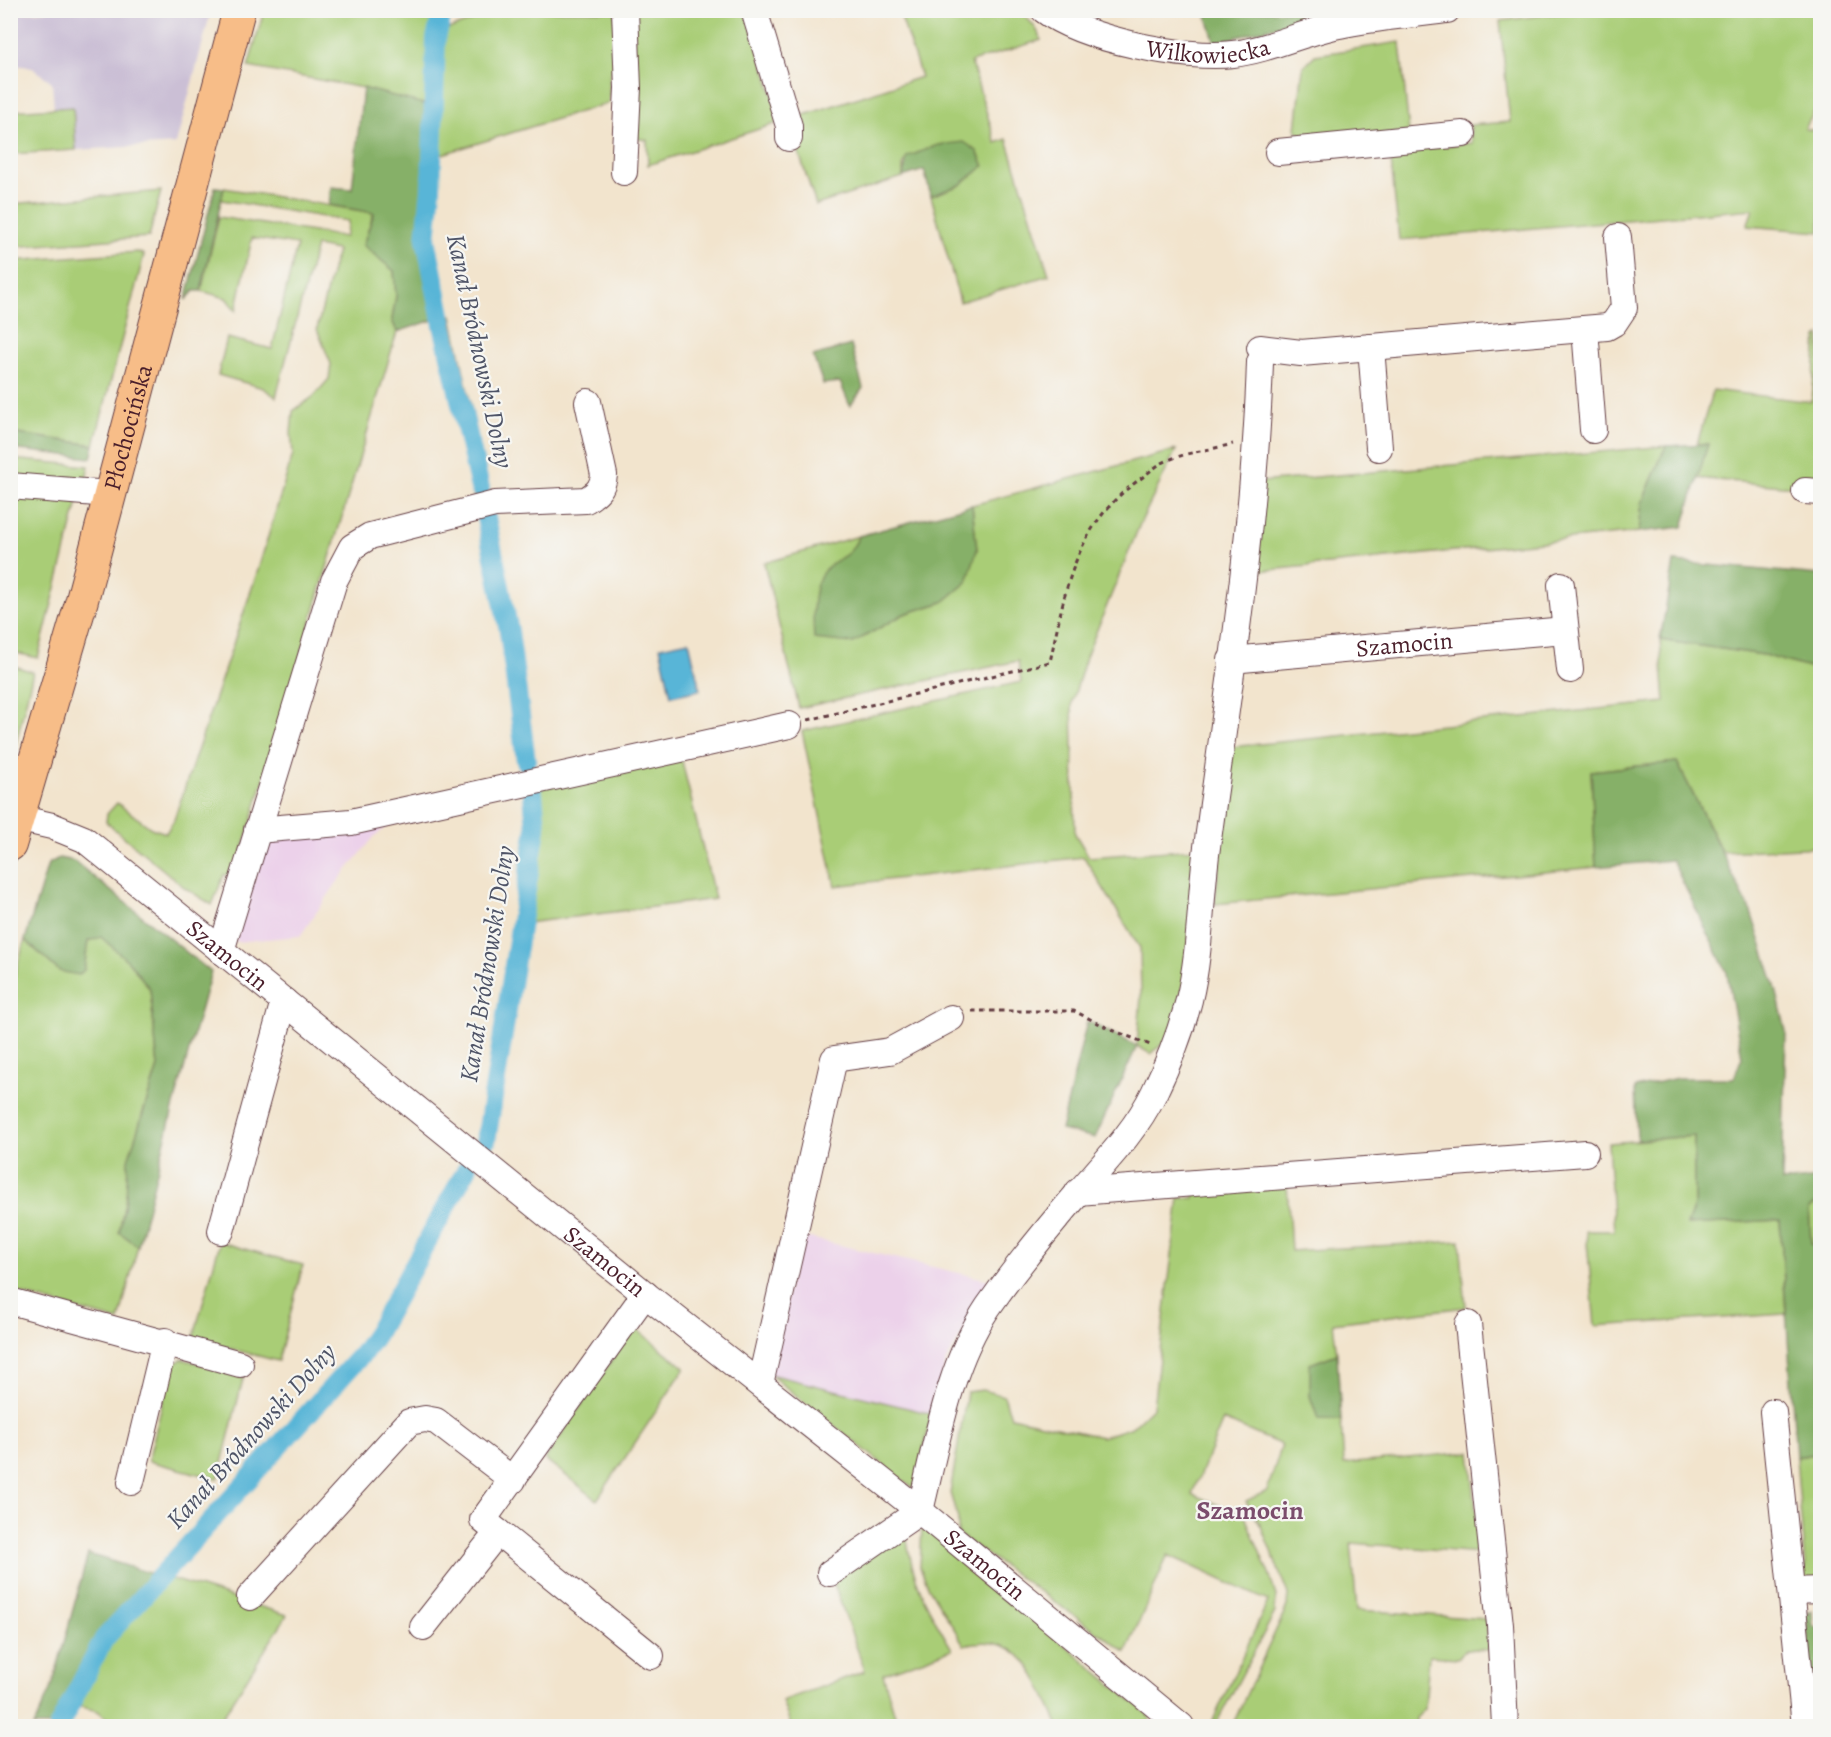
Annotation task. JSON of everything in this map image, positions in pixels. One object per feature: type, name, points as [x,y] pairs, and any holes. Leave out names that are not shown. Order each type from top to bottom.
[{"type":"main road","name":"Płochocińska","points":[[14,831],[82,600],[239,10]]},
{"type":"street","points":[[624,172],[628,88],[625,10]]},
{"type":"street","points":[[754,10],[789,126],[789,138]]},
{"type":"street","name":"Wilkowiecka","points":[[1044,10],[1077,29],[1168,52],[1209,57],[1236,54],[1340,24],[1447,10]]},
{"type":"street","points":[[1278,152],[1463,134]]},
{"type":"street","points":[[830,1573],[920,1511],[944,1412],[963,1351],[987,1309],[1016,1268],[1078,1192],[1120,1146],[1153,1096],[1172,1052],[1189,1000],[1236,660],[1257,439],[1260,355],[1585,328],[1614,323],[1624,308],[1618,237]]},
{"type":"street","points":[[1585,328],[1593,430]]},
{"type":"street","points":[[1371,347],[1379,448]]},
{"type":"street","points":[[221,951],[334,581],[352,547],[370,536],[495,504],[586,500],[596,494],[603,484],[604,475],[588,402]]},
{"type":"street","points":[[10,486],[109,494]]},
{"type":"street","points":[[1561,585],[1570,670]]},
{"type":"street","name":"Szamocin","points":[[1236,660],[1566,630]]},
{"type":"street","points":[[257,830],[351,822],[789,725]]},
{"type":"street","name":"Szamocin","points":[[14,831],[52,826],[84,839],[645,1294],[920,1511],[1181,1726]]},
{"type":"street","points":[[221,1231],[284,1001]]},
{"type":"street","points":[[760,1384],[834,1059],[890,1052],[951,1018]]},
{"type":"street","points":[[1078,1192],[1585,1153]]},
{"type":"street","points":[[645,1294],[483,1520],[651,1656]]},
{"type":"street","points":[[10,1301],[165,1341],[240,1364]]},
{"type":"street","points":[[1467,1324],[1500,1626],[1505,1726]]},
{"type":"street","points":[[131,1482],[165,1341]]},
{"type":"street","points":[[1773,1412],[1805,1726]]},
{"type":"street","points":[[250,1597],[409,1422],[425,1419],[436,1421],[513,1480]]},
{"type":"street","points":[[423,1627],[498,1532]]},
{"type":"street","points":[[1792,1591],[1821,1590]]},
{"type":"path","points":[[789,725],[1050,662],[1065,590],[1082,544],[1098,517],[1124,491],[1162,463],[1257,439]]},
{"type":"path","points":[[951,1018],[972,1011],[1074,1011],[1112,1030],[1172,1052]]},
{"type":"shaded area","points":[[54,10],[211,11],[176,144],[76,150],[73,107],[54,108],[52,82],[31,67],[11,65],[11,14]]},
{"type":"shaded area","points":[[390,824],[374,837],[336,884],[300,936],[235,942],[267,838]]},
{"type":"shaded area","points":[[801,1236],[993,1281],[946,1361],[932,1414],[769,1374]]},
{"type":"green space","points":[[1586,10],[1820,11],[1820,101],[1805,129],[1820,131],[1820,232],[1747,226],[1753,209],[1399,240],[1390,151],[1472,143],[1470,125],[1510,122],[1500,21]]},
{"type":"green space","points":[[264,11],[446,11],[442,31],[501,11],[615,11],[617,66],[610,73],[609,103],[436,156],[434,261],[446,316],[452,315],[490,497],[475,502],[425,268],[423,239],[428,106],[363,88],[248,67]]},
{"type":"green space","points":[[634,11],[747,11],[781,122],[648,165],[647,140],[633,138]]},
{"type":"green space","points":[[899,11],[1021,11],[1038,31],[1041,40],[971,62],[996,143],[1007,139],[1049,275],[960,302],[931,196],[960,185],[984,166],[938,145],[907,157],[903,165],[903,177],[816,205],[795,141],[805,123],[795,118],[921,77]]},
{"type":"green space","points":[[1205,11],[1331,11],[1215,43]]},
{"type":"green space","points":[[1400,42],[1409,132],[1310,142],[1296,130],[1303,67],[1315,55]]},
{"type":"green space","points":[[363,88],[428,105],[423,239],[425,268],[436,319],[397,332],[392,320],[396,296],[394,271],[363,245],[374,213],[329,205],[331,187],[352,189]]},
{"type":"green space","points":[[73,107],[76,150],[11,154],[11,111]]},
{"type":"green space","points":[[964,142],[977,151],[984,166],[960,185],[931,196],[924,170],[903,177],[907,157],[938,145]]},
{"type":"green space","points":[[215,187],[224,188],[201,291],[194,291],[186,300]]},
{"type":"green space","points":[[224,188],[374,213],[363,245],[394,271],[396,296],[392,320],[397,332],[236,873],[224,875],[212,905],[185,888],[106,822],[107,814],[117,803],[151,828],[166,833],[174,820],[258,570],[293,454],[291,433],[293,411],[314,396],[329,379],[331,364],[317,329],[337,250],[316,246],[276,397],[263,388],[218,375],[227,338],[272,349],[297,245],[252,238],[236,311],[226,298],[201,291],[219,217],[345,237],[348,221],[221,200]]},
{"type":"green space","points":[[161,191],[149,237],[11,247],[11,204]]},
{"type":"green space","points":[[138,252],[144,255],[94,445],[11,433],[11,261]]},
{"type":"green space","points":[[1820,335],[1820,486],[1783,486],[1696,478],[1708,444],[1697,444],[1713,390],[1812,402],[1817,337]]},
{"type":"green space","points":[[851,345],[863,388],[850,406],[840,382],[823,384],[813,356]]},
{"type":"green space","points":[[11,433],[94,445],[91,458],[11,449]]},
{"type":"green space","points":[[1708,444],[1683,527],[1639,532],[1642,503],[1666,446]]},
{"type":"green space","points":[[1666,446],[1642,503],[1639,532],[1250,572],[1260,482]]},
{"type":"green space","points":[[1176,450],[1140,524],[1086,657],[1072,703],[1075,834],[1089,857],[1195,849],[1187,970],[1171,1036],[1151,1054],[1137,1046],[1141,997],[1140,948],[1084,857],[835,886],[802,731],[1021,682],[1018,661],[799,708],[764,563],[859,536],[850,553],[825,569],[853,643],[904,614],[943,602],[977,550],[972,505]]},
{"type":"green space","points":[[10,459],[89,466],[85,483],[11,479]]},
{"type":"green space","points":[[10,491],[79,498],[38,658],[11,652]]},
{"type":"green space","points":[[972,505],[977,550],[967,582],[943,602],[904,614],[853,643],[814,639],[814,601],[818,582],[827,568],[848,553],[859,536]]},
{"type":"green space","points":[[490,511],[513,629],[534,768],[524,772],[504,631],[478,515]]},
{"type":"green space","points":[[1674,562],[1820,575],[1820,671],[1764,655],[1660,640]]},
{"type":"green space","points":[[1660,640],[1764,655],[1820,671],[1820,847],[1722,852],[1677,762],[1591,771],[1596,867],[1215,904],[1231,747],[1665,702]]},
{"type":"green space","points":[[10,665],[33,672],[11,764]]},
{"type":"green space","points":[[681,757],[715,899],[527,923],[494,1121],[486,1155],[479,1146],[531,829],[527,791]]},
{"type":"green space","points":[[1677,762],[1751,912],[1776,989],[1786,1031],[1782,1182],[1820,1178],[1820,1200],[1809,1209],[1811,1243],[1820,1249],[1820,1453],[1796,1457],[1780,1220],[1687,1225],[1694,1206],[1694,1136],[1637,1140],[1635,1088],[1677,1078],[1734,1078],[1742,1057],[1727,973],[1672,860],[1596,867],[1591,771]]},
{"type":"green space","points":[[59,858],[74,861],[211,972],[138,1246],[119,1232],[126,1199],[128,1160],[158,1067],[150,989],[129,962],[101,937],[88,941],[84,970],[79,975],[59,971],[25,940],[48,864]]},
{"type":"green space","points":[[101,936],[129,962],[150,989],[158,1067],[142,1115],[119,1232],[138,1246],[119,1321],[11,1291],[11,987],[25,940],[59,971],[84,970],[88,941]]},
{"type":"green space","points":[[1087,1021],[1137,1046],[1095,1138],[1061,1130]]},
{"type":"green space","points":[[1694,1136],[1694,1206],[1688,1225],[1780,1220],[1786,1314],[1595,1326],[1586,1231],[1614,1231],[1608,1143]]},
{"type":"green space","points":[[464,1163],[472,1168],[367,1354],[163,1576],[287,1615],[217,1726],[115,1726],[98,1711],[77,1706],[110,1636],[163,1577],[154,1573],[355,1355],[367,1339]]},
{"type":"green space","points":[[1287,1183],[1291,1251],[1460,1241],[1466,1307],[1333,1323],[1337,1354],[1310,1364],[1318,1418],[1341,1420],[1344,1464],[1470,1452],[1480,1553],[1351,1543],[1357,1610],[1486,1619],[1489,1650],[1466,1649],[1458,1658],[1429,1656],[1425,1709],[1416,1718],[1415,1726],[1232,1726],[1287,1606],[1288,1594],[1261,1526],[1246,1501],[1267,1491],[1282,1445],[1223,1420],[1192,1494],[1245,1516],[1276,1597],[1275,1612],[1215,1726],[1211,1725],[1268,1601],[1168,1555],[1126,1652],[958,1534],[958,1519],[950,1493],[967,1392],[983,1390],[1004,1396],[1011,1417],[1102,1437],[1132,1427],[1153,1407],[1179,1198],[1194,1198],[1194,1191]]},
{"type":"green space","points":[[1819,1200],[1820,1249],[1811,1243],[1809,1209]]},
{"type":"green space","points":[[220,1242],[303,1265],[278,1361],[193,1339]]},
{"type":"green space","points":[[634,1327],[685,1368],[597,1500],[545,1459]]},
{"type":"green space","points":[[1337,1354],[1341,1420],[1318,1419],[1310,1396],[1310,1364]]},
{"type":"green space","points":[[182,1359],[244,1375],[218,1479],[148,1461],[172,1365]]},
{"type":"green space","points":[[769,1374],[932,1414],[914,1489],[899,1477]]},
{"type":"green space","points":[[1820,1453],[1820,1582],[1806,1580],[1796,1457]]},
{"type":"green space","points":[[922,1526],[1151,1717],[1146,1726],[1059,1726],[1036,1677],[1015,1652],[1001,1645],[984,1642],[964,1645],[929,1588],[920,1567]]},
{"type":"green space","points":[[906,1533],[912,1567],[922,1594],[952,1649],[883,1674],[898,1726],[791,1726],[782,1701],[865,1671],[832,1579]]},
{"type":"green space","points":[[88,1554],[163,1577],[110,1636],[67,1726],[34,1726],[53,1683]]},
{"type":"green space","points":[[1812,1610],[1813,1626],[1820,1629],[1820,1726],[1813,1726],[1806,1613]]},
{"type":"water","points":[[689,641],[700,690],[671,696],[660,647]]},
{"type":"waterway","name":"Kanał Bródnowski Dolny","points":[[443,10],[436,38],[431,189],[426,239],[480,488]]},
{"type":"waterway","name":"Kanał Bródnowski Dolny","points":[[486,518],[509,631],[526,761]]},
{"type":"waterway","name":"Kanał Bródnowski Dolny","points":[[486,1141],[536,828],[533,794]]},
{"type":"waterway","name":"Kanał Bródnowski Dolny","points":[[59,1726],[104,1639],[363,1353],[376,1334],[467,1169]]},
{"type":"district","name":"Szamocin","points":[[1250,1510]]}]
